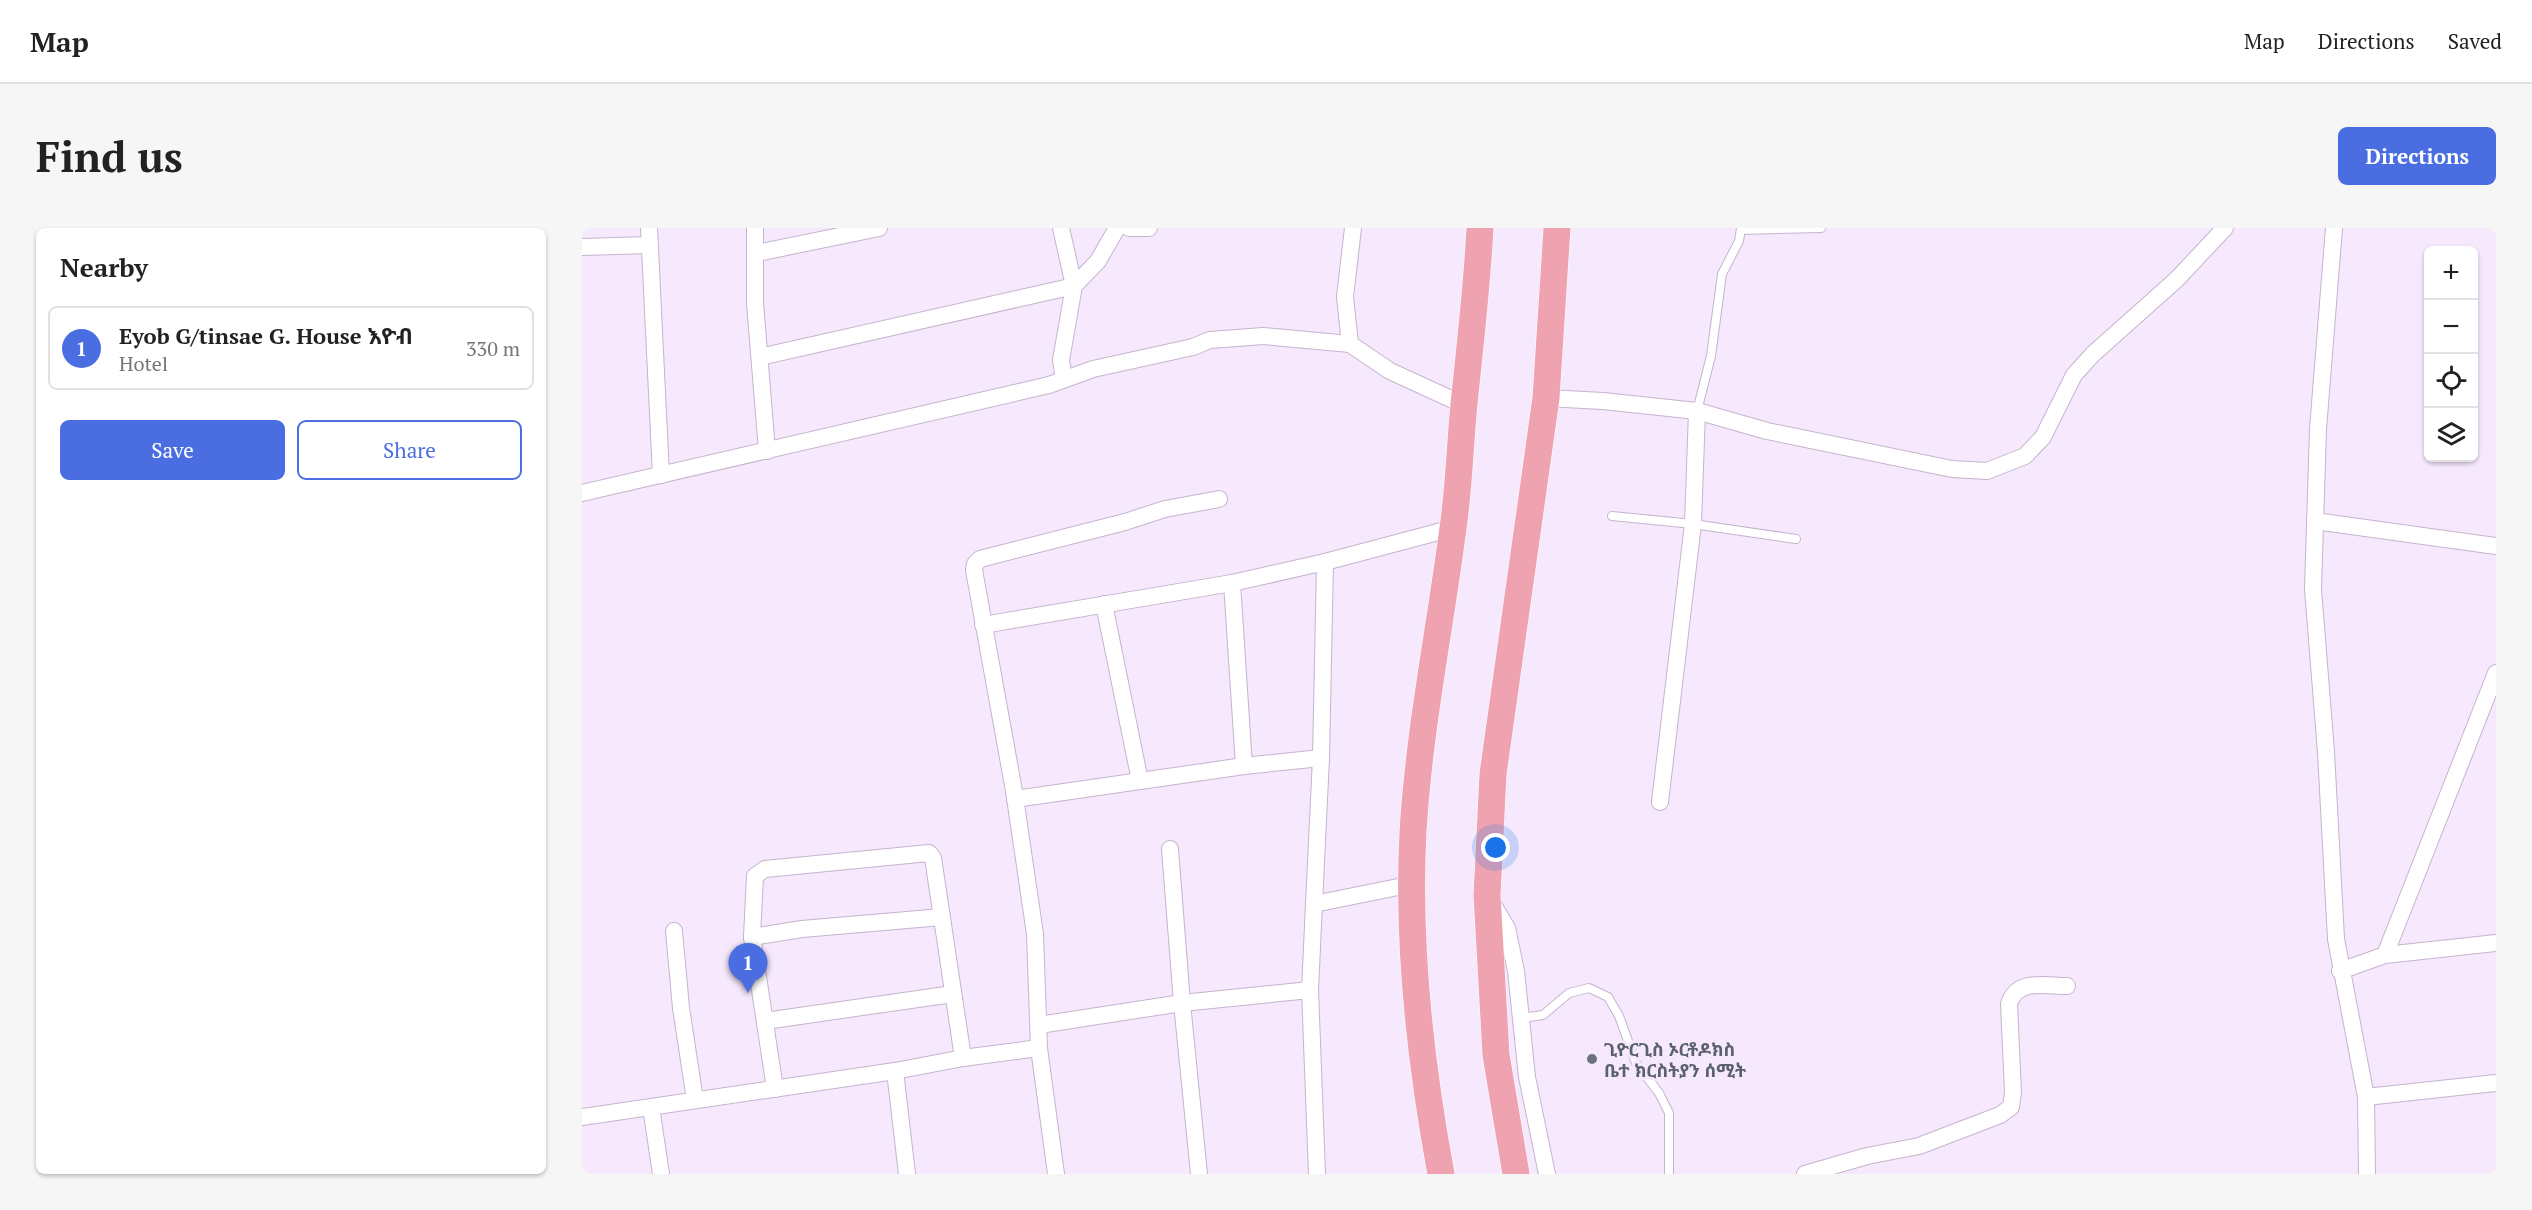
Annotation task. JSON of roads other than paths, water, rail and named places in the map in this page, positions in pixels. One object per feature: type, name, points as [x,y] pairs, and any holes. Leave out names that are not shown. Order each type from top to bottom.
[{"type":"main road","points":[[1441,1174],[1432,1126],[1416,998],[1413,952],[1413,832],[1424,725],[1454,528],[1477,285],[1480,228]]},
{"type":"main road","points":[[1516,1174],[1496,1055],[1487,895],[1493,774],[1546,398],[1557,228]]},
{"type":"street","points":[[649,228],[661,475]]},
{"type":"street","points":[[755,228],[757,252],[755,303],[767,451]]},
{"type":"street","points":[[757,252],[879,228]]},
{"type":"street","points":[[1061,228],[1074,285],[1060,360],[1064,379]]},
{"type":"street","points":[[760,357],[1074,285],[1098,261],[1117,228]]},
{"type":"street","points":[[1129,228],[1149,228]]},
{"type":"street","points":[[1350,344],[1345,297],[1353,228]]},
{"type":"street","points":[[1546,398],[1603,401],[1697,411],[1767,430],[1952,469],[1987,471],[2025,456],[2043,437],[2074,375],[2093,354],[2176,280],[2225,228]]},
{"type":"street","points":[[2334,228],[2319,429],[2313,589],[2326,752],[2336,939],[2340,971],[2366,1097],[2367,1174]]},
{"type":"street","points":[[582,247],[650,245]]},
{"type":"street","points":[[582,493],[1049,385],[1093,369],[1193,347],[1210,340],[1263,336],[1350,344],[1390,371],[1464,405]]},
{"type":"street","points":[[1660,802],[1693,524],[1697,411]]},
{"type":"street","points":[[1056,1174],[1039,1048],[1035,934],[1015,799],[974,570],[975,564],[980,559],[1099,530],[1165,509],[1219,499]]},
{"type":"street","points":[[2315,521],[2496,546]]},
{"type":"street","points":[[983,625],[1232,583],[1325,562],[1454,528]]},
{"type":"street","points":[[1317,1174],[1310,990],[1321,758],[1325,562]]},
{"type":"street","points":[[1232,583],[1244,766]]},
{"type":"street","points":[[1104,604],[1140,781]]},
{"type":"street","points":[[2385,955],[2496,673]]},
{"type":"street","points":[[1015,799],[1244,766],[1321,758]]},
{"type":"street","points":[[1170,849],[1199,1174]]},
{"type":"street","points":[[775,1089],[752,937],[754,876],[765,869],[929,853],[933,858],[963,1058]]},
{"type":"street","points":[[1314,904],[1413,884]]},
{"type":"street","points":[[1487,895],[1507,928],[1516,971],[1527,1077],[1547,1174]]},
{"type":"street","points":[[752,937],[801,929],[942,917]]},
{"type":"street","points":[[674,931],[681,1008],[695,1100]]},
{"type":"street","points":[[2340,971],[2385,955],[2496,943]]},
{"type":"street","points":[[1805,1174],[1867,1156],[1919,1146],[2000,1116],[2011,1107],[2013,1092],[2009,1004],[2012,994],[2023,986],[2067,986]]},
{"type":"street","points":[[1039,1025],[1182,1003],[1310,990]]},
{"type":"street","points":[[765,1021],[953,994]]},
{"type":"street","points":[[582,1116],[1039,1048]]},
{"type":"street","points":[[896,1071],[907,1174]]},
{"type":"street","points":[[2366,1097],[2496,1083]]},
{"type":"street","points":[[651,1107],[661,1174]]},
{"type":"lane","points":[[1697,411],[1712,356],[1722,274],[1739,241],[1741,229],[1821,228]]},
{"type":"lane","points":[[1612,516],[1693,524],[1796,539]]},
{"type":"lane","points":[[1521,1018],[1543,1015],[1569,993],[1589,988],[1608,997],[1619,1016],[1636,1063],[1659,1093],[1669,1113],[1669,1174]]},
{"type":"place","name":"Eyob G/tinsae G. House እዮብ","points":[[748,993]]},
{"type":"place","name":"ጊዮርጊስ ኦርቶዶክስ ቤተ ክርስትያን ሰሚት","points":[[1592,1059]]}]
